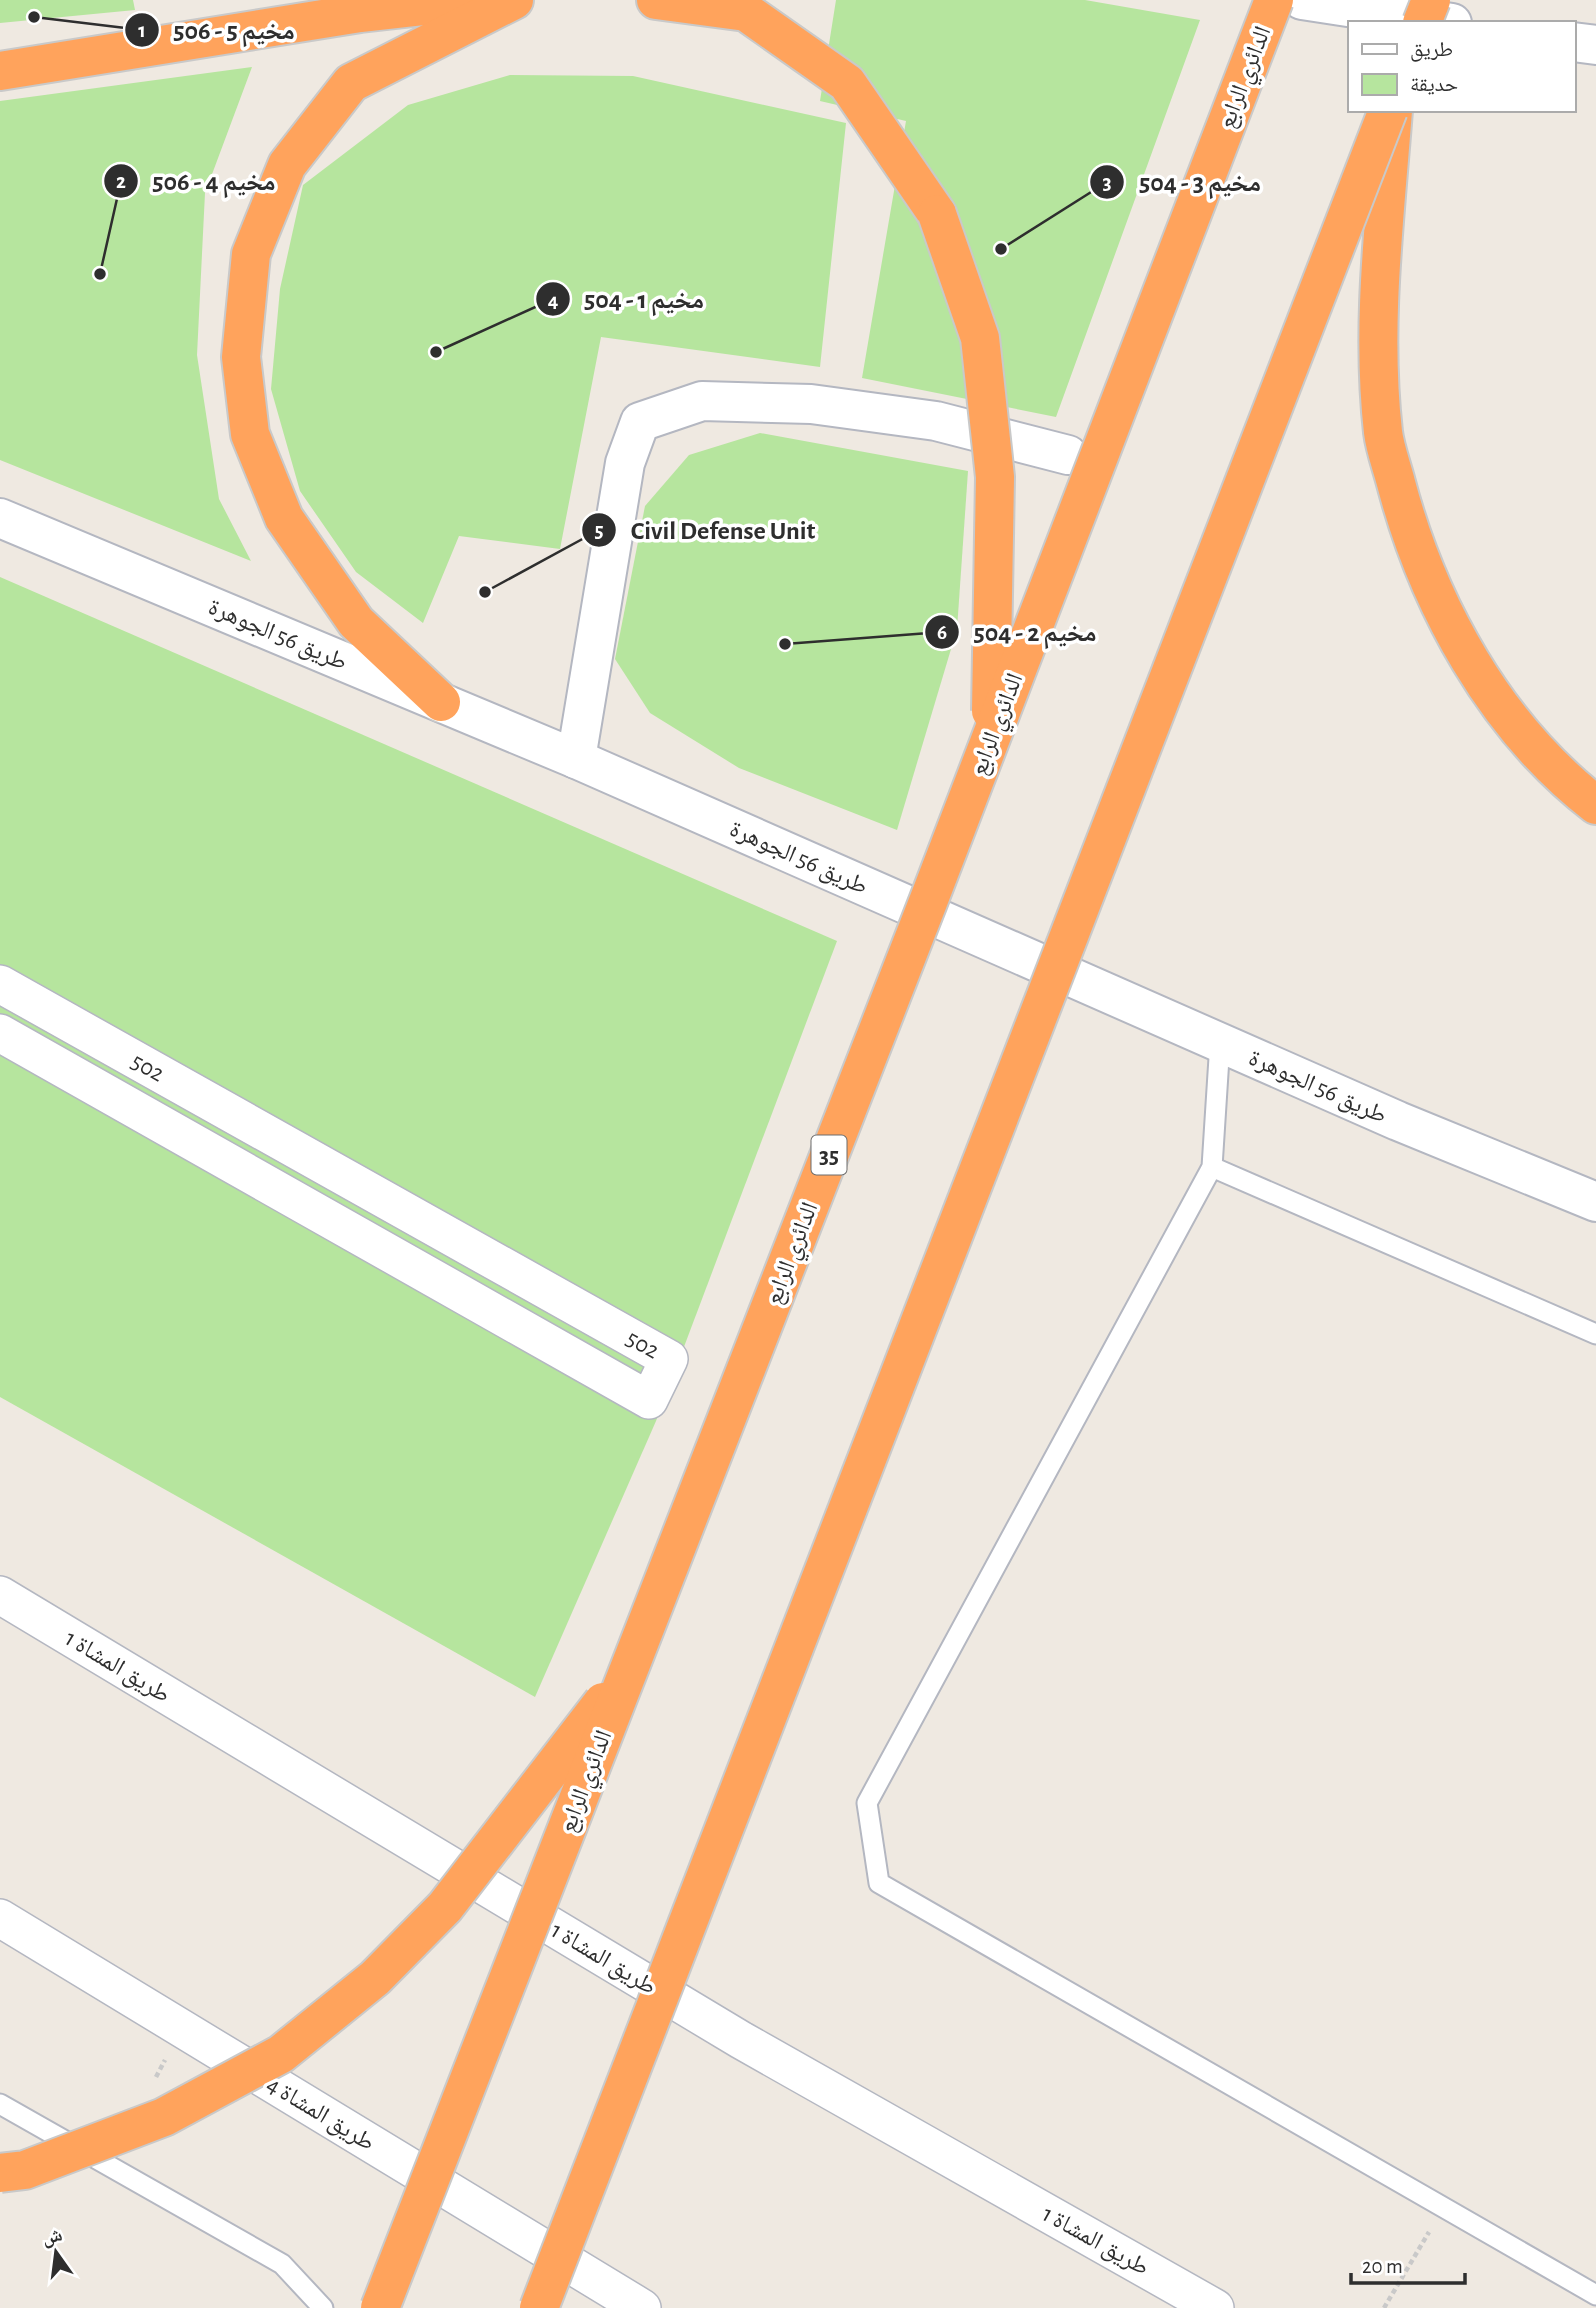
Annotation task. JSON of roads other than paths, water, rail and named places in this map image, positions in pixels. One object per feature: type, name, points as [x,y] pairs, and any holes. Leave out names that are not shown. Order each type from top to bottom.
[{"type":"highway","points":[[0,71],[360,13],[477,0]]},
{"type":"highway","points":[[441,702],[356,621],[284,519],[250,434],[241,357],[251,254],[287,165],[351,83],[514,0]]},
{"type":"highway","points":[[656,0],[746,12],[847,83],[937,214],[980,338],[995,477],[991,737]]},
{"type":"highway","name":"الدائري الرابع","points":[[380,2308],[991,737],[1274,0]]},
{"type":"highway","points":[[1423,21],[1431,0]]},
{"type":"highway","points":[[539,2308],[1389,112]]},
{"type":"highway","points":[[1390,112],[1378,326],[1383,434],[1410,536],[1450,628],[1508,715],[1577,790],[1596,805]]},
{"type":"highway","points":[[0,2173],[24,2170],[164,2117],[281,2054],[374,1978],[445,1907],[630,1667]]},
{"type":"main road","points":[[1302,0],[1439,21]]},
{"type":"main road","points":[[1575,42],[1596,45]]},
{"type":"main road","points":[[576,759],[625,463],[640,422],[702,401],[811,404],[936,421],[1068,455]]},
{"type":"main road","name":"طريق 56 الجوهرة","points":[[0,518],[576,759],[1398,1121],[1596,1202]]},
{"type":"street","name":"502","points":[[0,984],[669,1359],[649,1400],[0,1034]]},
{"type":"street","name":"طريق المشاة 1","points":[[0,1595],[741,2040],[1215,2308]]},
{"type":"street","name":"طريق المشاة 4","points":[[0,1918],[642,2308]]},
{"type":"lane","points":[[1220,1042],[1212,1167],[867,1803],[879,1883],[1596,2295]]},
{"type":"lane","points":[[1212,1167],[1596,1334]]},
{"type":"lane","points":[[0,2104],[282,2264],[323,2308]]},
{"type":"place","name":"مخيم 5 - 506","points":[[34,17]]},
{"type":"place","name":"مخيم 3 - 504","points":[[1001,249]]},
{"type":"place","name":"مخيم 4 - 506","points":[[100,274]]},
{"type":"place","name":"مخيم 1 - 504","points":[[436,352]]},
{"type":"place","name":"Civil Defense Unit","points":[[485,592]]},
{"type":"place","name":"مخيم 2 - 504","points":[[785,644]]}]
